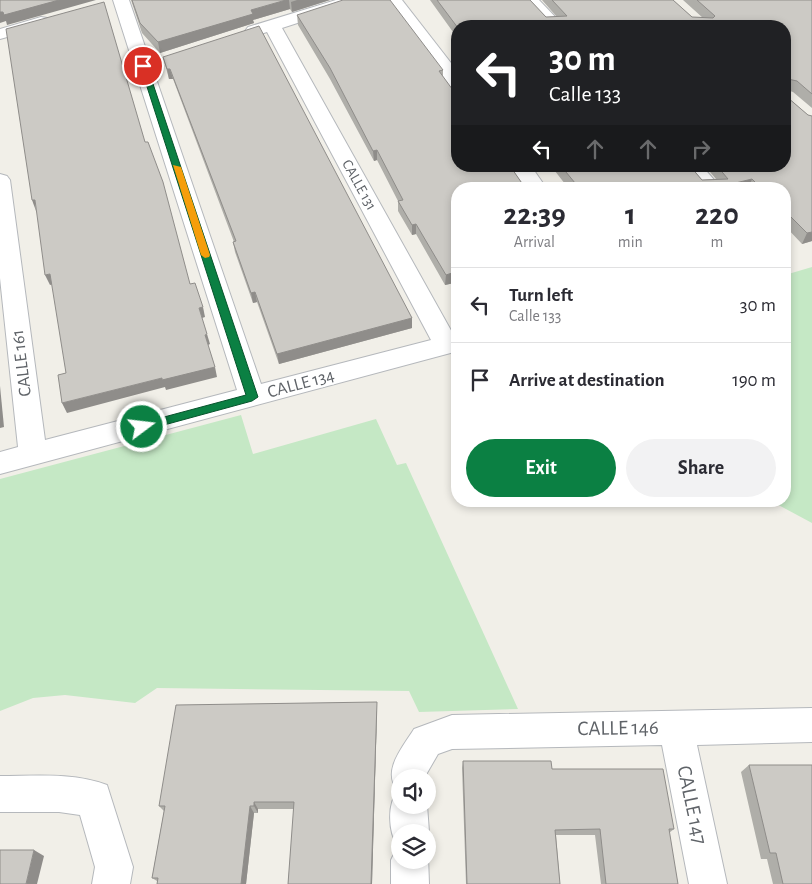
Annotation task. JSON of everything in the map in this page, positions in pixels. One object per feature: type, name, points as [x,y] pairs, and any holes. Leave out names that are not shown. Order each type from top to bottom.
[{"type":"street","points":[[235,37],[353,0]]},
{"type":"street","points":[[393,0],[451,76]]},
{"type":"street","points":[[530,0],[549,20]]},
{"type":"street","points":[[114,2],[152,63],[252,397]]},
{"type":"street","points":[[0,34],[55,18]]},
{"type":"street","name":"CALLE 131","points":[[272,25],[451,342]]},
{"type":"street","points":[[696,172],[706,182]]},
{"type":"street","name":"CALLE 161","points":[[0,180],[32,456]]},
{"type":"street","name":"CALLE 134","points":[[0,463],[451,344]]},
{"type":"street","name":"CALLE 146","points":[[410,769],[426,741],[452,732],[812,725]]},
{"type":"street","name":"CALLE 147","points":[[676,727],[708,884]]},
{"type":"street","points":[[0,794],[59,794],[94,798],[114,867],[111,884]]},
{"type":"street","points":[[410,869],[410,884]]},
{"type":"green space","points":[[812,267],[812,523],[782,507],[791,507],[791,273]]},
{"type":"green space","points":[[241,415],[253,454],[376,419],[397,465],[406,463],[518,709],[419,712],[409,691],[157,688],[135,703],[65,695],[33,698],[0,711],[0,479]]},
{"type":"building","points":[[0,0],[59,0],[4,15],[3,12],[0,12]]},
{"type":"building","points":[[132,0],[286,0],[251,10],[253,14],[158,42],[140,23]]},
{"type":"building","points":[[343,0],[390,0],[443,70],[439,71],[451,87],[451,172],[514,172],[521,182],[451,182],[451,273],[446,275],[416,224],[412,225],[398,201],[403,200],[377,150],[373,151],[330,68],[297,15]]},
{"type":"building","points":[[437,0],[530,0],[546,17],[567,16],[552,0],[673,0],[692,17],[713,18],[715,16],[697,0],[812,0],[812,94],[797,81],[791,80],[791,20],[452,20]]},
{"type":"building","points":[[104,2],[145,142],[148,142],[163,182],[190,284],[195,283],[203,307],[199,308],[215,367],[62,403],[58,375],[66,373],[50,274],[45,275],[35,200],[32,200],[6,29]]},
{"type":"building","points":[[259,26],[412,318],[277,354],[255,292],[251,293],[233,242],[236,241],[170,69],[167,69],[163,57]]},
{"type":"building","points":[[791,100],[808,115],[812,116],[812,232],[807,233],[791,217],[791,182],[755,182],[752,179],[740,182],[574,182],[566,172],[695,172],[702,180],[728,179],[722,172],[791,172]]},
{"type":"building","points":[[377,702],[371,884],[288,884],[294,802],[254,802],[254,806],[250,806],[241,884],[157,884],[158,878],[152,878],[165,806],[159,806],[176,705]]},
{"type":"building","points":[[463,761],[551,761],[552,769],[663,769],[674,829],[669,829],[678,884],[606,884],[600,829],[555,830],[560,884],[467,884]]},
{"type":"building","points":[[749,765],[812,765],[812,884],[783,884],[776,853],[770,853]]},
{"type":"building","points":[[0,850],[34,850],[26,884],[0,884]]},
{"type":"slow traffic","points":[[176,167],[205,255]]},
{"type":"route","points":[[142,427],[252,397],[143,66]]}]
